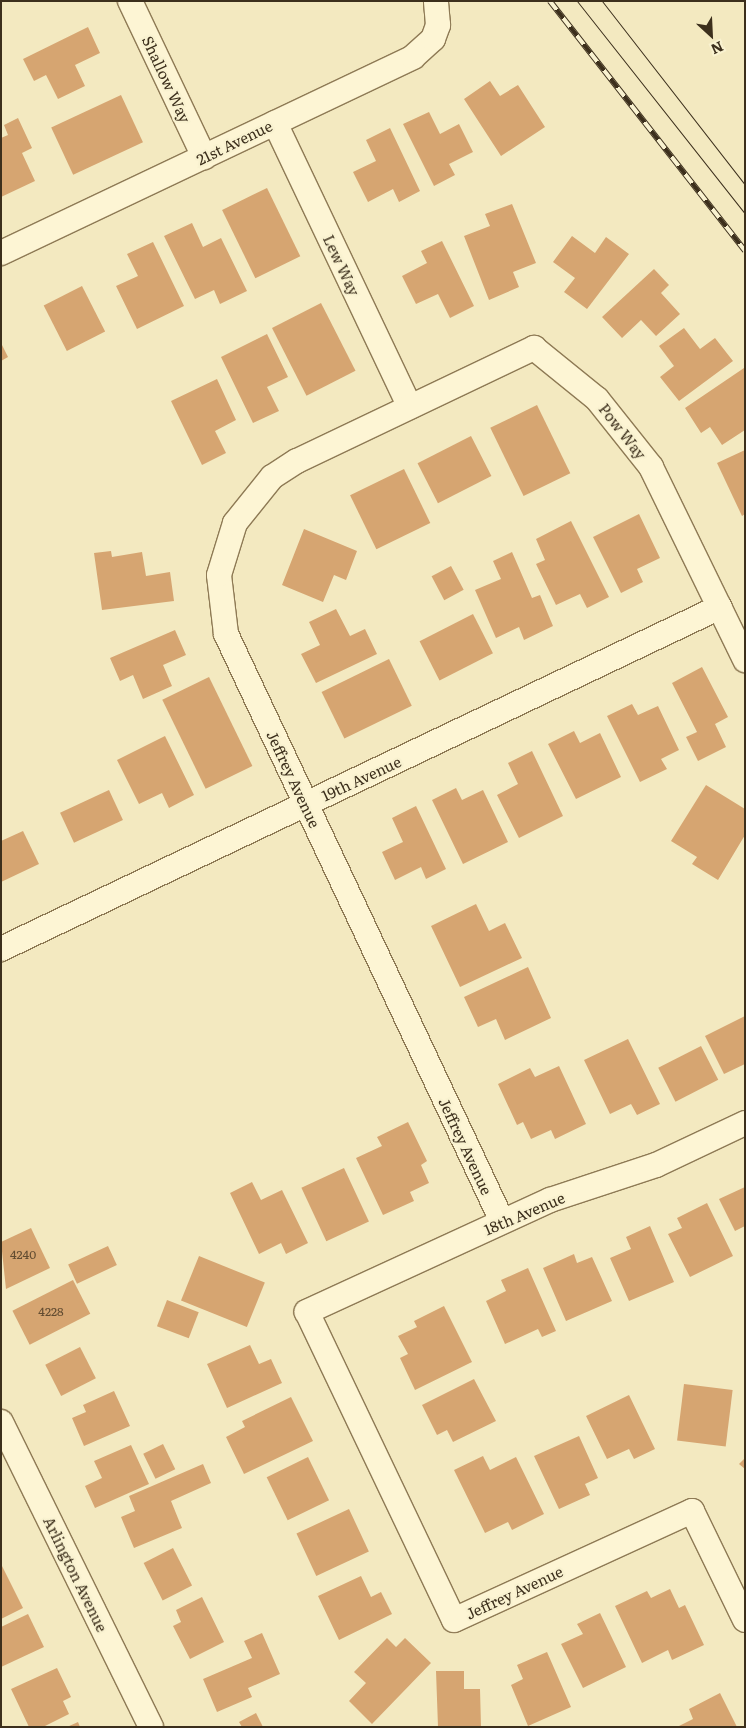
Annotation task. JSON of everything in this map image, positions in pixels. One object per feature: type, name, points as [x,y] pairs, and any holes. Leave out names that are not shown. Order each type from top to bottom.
[{"type":"street","name":"Shallow Way","points":[[130,1],[204,157]]},
{"type":"street","name":"21st Avenue","points":[[1,253],[421,52],[432,39],[438,4]]},
{"type":"street","name":"Lew Way","points":[[275,123],[410,407]]},
{"type":"street","name":"Pow Way","points":[[410,407],[534,348],[597,399],[628,434],[665,490],[745,660]]},
{"type":"street","name":"Jeffrey Avenue","points":[[410,407],[272,477],[235,523],[222,556],[219,604],[226,634],[502,1221]]},
{"type":"street","name":"19th Avenue","points":[[1,949],[720,607]]},
{"type":"street","name":"18th Avenue","points":[[307,1312],[502,1221],[656,1165],[745,1123]]},
{"type":"street","name":"Jeffrey Avenue","points":[[307,1312],[454,1620],[692,1511],[745,1620]]},
{"type":"street","name":"Arlington Avenue","points":[[1,1422],[151,1727]]},
{"type":"building","points":[[88,27],[100,53],[75,65],[85,86],[58,99],[46,75],[34,81],[23,59]]},
{"type":"building","points":[[490,81],[500,96],[518,85],[545,127],[501,156],[464,99]]},
{"type":"building","points":[[121,95],[143,142],[73,175],[51,128]]},
{"type":"building","points":[[429,112],[440,134],[459,124],[473,152],[449,164],[455,175],[434,186],[403,124]]},
{"type":"building","points":[[18,118],[32,148],[22,153],[35,181],[1,197],[1,138],[8,135],[4,125]]},
{"type":"building","points":[[390,128],[420,191],[399,202],[393,189],[368,202],[353,172],[376,161],[366,140]]},
{"type":"building","points":[[267,188],[300,256],[255,278],[222,210]]},
{"type":"building","points":[[512,204],[536,263],[513,272],[519,287],[489,300],[464,236],[490,226],[485,214]]},
{"type":"building","points":[[192,223],[203,247],[221,238],[247,291],[220,304],[214,290],[195,299],[164,236]]},
{"type":"building","points":[[572,236],[595,253],[606,237],[629,254],[587,309],[564,292],[575,278],[553,262]]},
{"type":"building","points":[[442,241],[474,306],[450,318],[438,294],[416,304],[402,276],[427,263],[421,251]]},
{"type":"building","points":[[153,242],[184,306],[137,329],[116,286],[138,276],[127,254]]},
{"type":"building","points":[[654,269],[669,285],[661,293],[680,314],[656,336],[641,320],[622,338],[602,317]]},
{"type":"building","points":[[82,286],[105,331],[67,351],[44,306]]},
{"type":"building","points":[[321,303],[356,371],[306,396],[272,328]]},
{"type":"building","points":[[684,328],[700,349],[715,338],[733,361],[679,401],[660,377],[674,366],[659,346]]},
{"type":"building","points":[[267,334],[288,377],[267,387],[279,411],[253,423],[221,357]]},
{"type":"building","points":[[1,343],[8,357],[1,361]]},
{"type":"building","points":[[744,368],[745,430],[722,445],[710,427],[701,433],[685,408]]},
{"type":"building","points":[[217,379],[236,420],[215,431],[226,453],[202,465],[171,401]]},
{"type":"building","points":[[537,405],[570,473],[524,496],[490,428]]},
{"type":"building","points":[[471,436],[491,476],[438,503],[418,463]]},
{"type":"building","points":[[745,450],[745,514],[742,516],[717,463]]},
{"type":"building","points":[[404,469],[430,523],[376,549],[350,495]]},
{"type":"building","points":[[639,514],[660,558],[637,569],[643,582],[621,593],[593,537]]},
{"type":"building","points":[[571,521],[609,597],[587,608],[580,594],[556,605],[536,564],[545,560],[536,539]]},
{"type":"building","points":[[304,529],[357,551],[346,580],[334,575],[323,602],[282,585]]},
{"type":"building","points":[[111,551],[112,557],[142,552],[146,576],[170,572],[174,601],[102,610],[94,553]]},
{"type":"building","points":[[512,552],[532,598],[540,595],[553,626],[524,640],[519,627],[496,638],[475,590],[501,579],[493,561]]},
{"type":"building","points":[[451,566],[464,590],[444,600],[432,576]]},
{"type":"building","points":[[336,609],[350,636],[365,629],[377,654],[316,683],[301,654],[320,645],[309,622]]},
{"type":"building","points":[[473,614],[493,653],[440,680],[420,641]]},
{"type":"building","points":[[175,630],[186,655],[163,665],[172,686],[143,699],[133,675],[120,681],[110,658]]},
{"type":"building","points":[[389,659],[412,706],[344,739],[322,692]]},
{"type":"building","points":[[702,667],[728,717],[715,724],[726,747],[698,761],[686,737],[697,732],[672,683]]},
{"type":"building","points":[[209,677],[252,766],[206,789],[162,700]]},
{"type":"building","points":[[632,704],[638,715],[658,706],[679,750],[661,759],[667,769],[640,782],[607,716]]},
{"type":"building","points":[[574,731],[580,743],[600,733],[621,777],[576,799],[548,744]]},
{"type":"building","points":[[165,736],[194,795],[169,808],[162,793],[139,804],[117,760]]},
{"type":"building","points":[[532,751],[563,816],[519,838],[497,795],[518,784],[508,763]]},
{"type":"building","points":[[706,785],[745,809],[745,835],[718,880],[692,864],[697,857],[671,841]]},
{"type":"building","points":[[456,788],[462,800],[483,790],[508,842],[463,864],[432,800]]},
{"type":"building","points":[[109,790],[123,820],[74,843],[60,813]]},
{"type":"building","points":[[416,806],[446,869],[426,879],[421,867],[395,880],[382,852],[403,842],[392,818]]},
{"type":"building","points":[[23,831],[39,864],[1,882],[1,841]]},
{"type":"building","points":[[476,904],[489,931],[505,923],[522,958],[460,987],[431,926]]},
{"type":"building","points":[[528,967],[551,1018],[505,1040],[496,1019],[478,1027],[464,997]]},
{"type":"building","points":[[745,1016],[745,1064],[724,1074],[705,1036]]},
{"type":"building","points":[[628,1039],[660,1104],[637,1115],[631,1104],[610,1114],[584,1060]]},
{"type":"building","points":[[701,1046],[718,1080],[675,1102],[658,1068]]},
{"type":"building","points":[[559,1066],[586,1124],[555,1139],[551,1130],[531,1139],[523,1122],[517,1125],[498,1084],[530,1068],[535,1077]]},
{"type":"building","points":[[408,1122],[427,1161],[421,1165],[429,1183],[410,1192],[414,1201],[383,1215],[356,1158],[382,1146],[377,1137]]},
{"type":"building","points":[[344,1168],[369,1221],[326,1241],[301,1188]]},
{"type":"building","points":[[252,1182],[261,1200],[282,1190],[308,1243],[286,1254],[281,1243],[259,1254],[230,1193]]},
{"type":"building","points":[[745,1187],[745,1226],[735,1231],[719,1199]]},
{"type":"building","points":[[707,1203],[733,1256],[690,1277],[668,1234],[682,1228],[677,1218]]},
{"type":"building","points":[[650,1226],[674,1282],[629,1301],[610,1258],[631,1249],[626,1237]]},
{"type":"building","points":[[31,1228],[50,1268],[6,1289],[1,1242]]},
{"type":"building","points":[[108,1246],[117,1265],[77,1284],[68,1265]]},
{"type":"building","points":[[574,1254],[577,1263],[592,1257],[612,1301],[566,1321],[543,1268]]},
{"type":"building","points":[[199,1256],[265,1283],[247,1327],[181,1301]]},
{"type":"building","points":[[528,1268],[556,1331],[542,1337],[538,1329],[505,1344],[486,1301],[506,1291],[501,1280]]},
{"type":"building","points":[[73,1280],[90,1314],[30,1345],[12,1311]]},
{"type":"building","points":[[167,1300],[199,1312],[189,1338],[157,1326]]},
{"type":"building","points":[[444,1306],[472,1362],[415,1390],[400,1358],[408,1354],[398,1336],[417,1327],[414,1321]]},
{"type":"building","points":[[250,1345],[259,1364],[271,1359],[282,1383],[227,1408],[207,1364]]},
{"type":"building","points":[[80,1347],[96,1378],[61,1396],[45,1365]]},
{"type":"building","points":[[474,1379],[496,1421],[453,1442],[447,1430],[437,1435],[422,1405]]},
{"type":"building","points":[[684,1384],[733,1390],[726,1447],[677,1441]]},
{"type":"building","points":[[114,1391],[130,1426],[84,1446],[72,1418],[86,1412],[83,1405]]},
{"type":"building","points":[[629,1395],[655,1449],[634,1459],[629,1449],[607,1459],[586,1416]]},
{"type":"building","points":[[291,1397],[313,1441],[244,1474],[226,1437],[245,1427],[242,1421]]},
{"type":"building","points":[[579,1436],[598,1478],[585,1484],[590,1495],[559,1509],[534,1456]]},
{"type":"building","points":[[163,1444],[175,1469],[156,1479],[143,1454]]},
{"type":"building","points":[[131,1445],[149,1484],[95,1508],[85,1486],[102,1478],[94,1461]]},
{"type":"building","points":[[483,1456],[490,1470],[516,1457],[544,1514],[512,1530],[508,1522],[485,1533],[454,1470]]},
{"type":"building","points":[[308,1457],[329,1500],[288,1520],[267,1477]]},
{"type":"building","points":[[745,1458],[745,1469],[739,1464]]},
{"type":"building","points":[[203,1464],[211,1483],[171,1501],[182,1528],[134,1548],[121,1517],[135,1511],[129,1496]]},
{"type":"building","points":[[349,1509],[369,1552],[316,1576],[296,1534]]},
{"type":"building","points":[[173,1548],[192,1585],[163,1600],[144,1563]]},
{"type":"building","points":[[1,1564],[23,1608],[1,1619]]},
{"type":"building","points":[[361,1576],[371,1597],[381,1592],[392,1614],[339,1640],[318,1596]]},
{"type":"building","points":[[670,1589],[679,1608],[685,1605],[704,1645],[672,1660],[668,1650],[642,1663],[615,1606],[647,1591],[651,1598]]},
{"type":"building","points":[[202,1597],[224,1642],[190,1659],[173,1626],[181,1622],[176,1610]]},
{"type":"building","points":[[600,1613],[626,1667],[583,1688],[561,1644],[583,1634],[577,1624]]},
{"type":"building","points":[[28,1614],[44,1647],[1,1667],[1,1627]]},
{"type":"building","points":[[262,1633],[280,1674],[248,1688],[252,1697],[217,1712],[203,1679],[252,1658],[244,1641]]},
{"type":"building","points":[[387,1638],[396,1647],[405,1638],[431,1663],[372,1724],[349,1701],[366,1683],[354,1672]]},
{"type":"building","points":[[547,1652],[571,1707],[528,1726],[511,1685],[523,1679],[517,1665]]},
{"type":"building","points":[[57,1668],[71,1697],[63,1701],[69,1714],[43,1727],[29,1727],[11,1689]]},
{"type":"building","points":[[436,1671],[464,1671],[464,1689],[480,1689],[481,1727],[438,1727]]},
{"type":"building","points":[[720,1693],[737,1727],[677,1727],[693,1719],[689,1709]]},
{"type":"building","points":[[256,1713],[263,1727],[242,1727],[239,1722]]},
{"type":"building","points":[[78,1722],[80,1727],[67,1727]]},
{"type":"tram line","points":[[577,1],[745,214]]},
{"type":"tram line","points":[[602,1],[745,185]]},
{"type":"railway","points":[[550,1],[745,251]]}]
